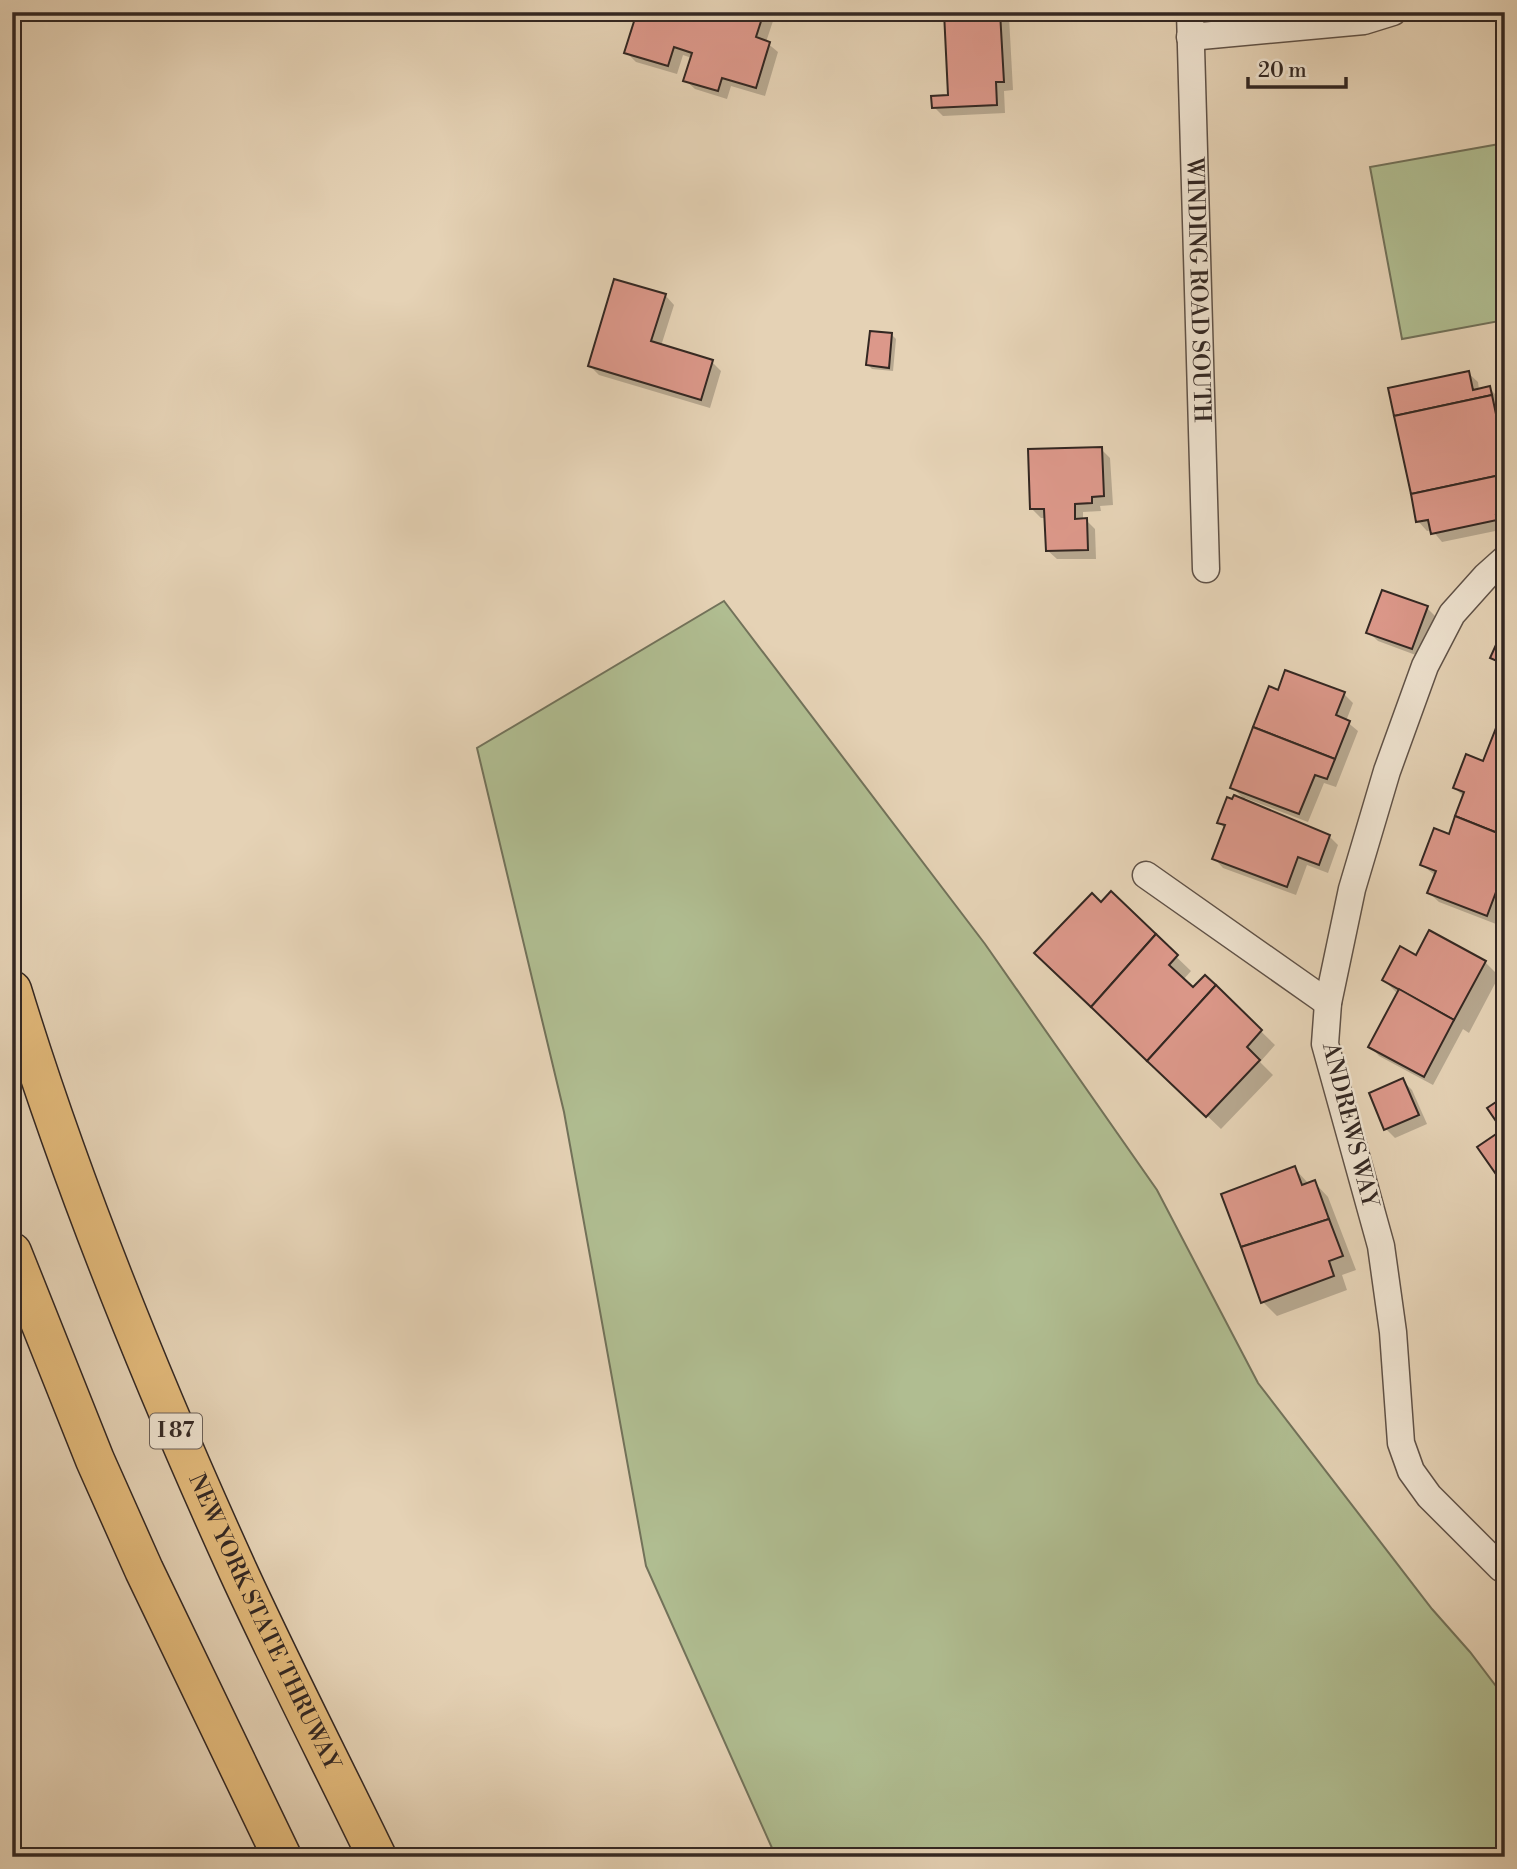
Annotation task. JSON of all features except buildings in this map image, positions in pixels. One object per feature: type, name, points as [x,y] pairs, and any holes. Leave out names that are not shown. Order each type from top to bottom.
[{"type":"highway","name":"NEW YORK STATE THRUWAY","points":[[12,989],[60,1133],[143,1354],[239,1574],[377,1857]]},
{"type":"highway","points":[[12,1252],[54,1361],[122,1521],[282,1857]]},
{"type":"street","points":[[1190,25],[1364,21],[1393,12]]},
{"type":"street","name":"WINDING ROAD SOUTH","points":[[1190,25],[1206,569]]},
{"type":"street","name":"ANDREWS WAY","points":[[1501,1568],[1429,1496],[1411,1471],[1401,1443],[1393,1332],[1381,1246],[1325,1044],[1328,1003],[1352,889],[1387,771],[1425,666],[1452,614],[1505,559]]},
{"type":"street","points":[[1146,875],[1328,1003]]},
{"type":"green space","points":[[1505,143],[1505,320],[1402,339],[1370,167]]},
{"type":"green space","points":[[724,601],[985,944],[1157,1190],[1258,1383],[1432,1609],[1470,1652],[1505,1698],[1505,1857],[776,1857],[646,1566],[564,1112],[477,748]]}]
